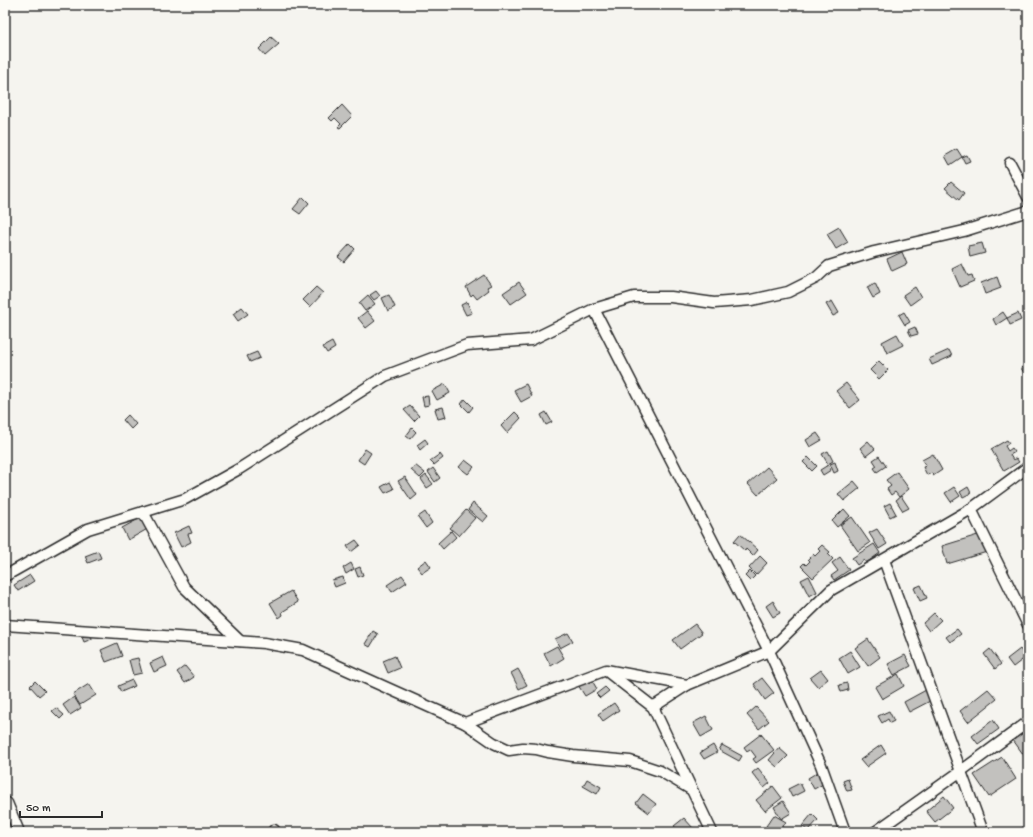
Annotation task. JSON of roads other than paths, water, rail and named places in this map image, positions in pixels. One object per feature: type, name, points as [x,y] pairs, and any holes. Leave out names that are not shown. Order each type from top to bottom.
[{"type":"street","points":[[1010,163],[1028,197]]},
{"type":"street","points":[[5,576],[88,530],[185,499],[239,469],[385,376],[467,345],[531,340],[594,309],[634,298],[671,297],[714,303],[752,300],[788,292],[816,278],[829,266],[874,252],[964,231],[1028,211]]},
{"type":"street","points":[[594,309],[769,651],[821,765],[844,832]]},
{"type":"street","points":[[653,707],[687,685],[769,651],[831,590],[971,509],[1028,467]]},
{"type":"street","points":[[971,509],[1028,625]]},
{"type":"street","points":[[143,512],[184,587],[240,641]]},
{"type":"street","points":[[884,560],[983,832]]},
{"type":"street","points":[[5,625],[264,643],[303,650],[465,723],[494,743],[509,750],[523,748],[536,749],[573,756],[630,761],[660,771],[692,790]]},
{"type":"street","points":[[465,723],[606,670],[687,685]]},
{"type":"street","points":[[606,670],[653,707],[712,832]]},
{"type":"street","points":[[875,832],[1028,722]]},
{"type":"street","points":[[5,802],[7,803],[19,832]]}]
